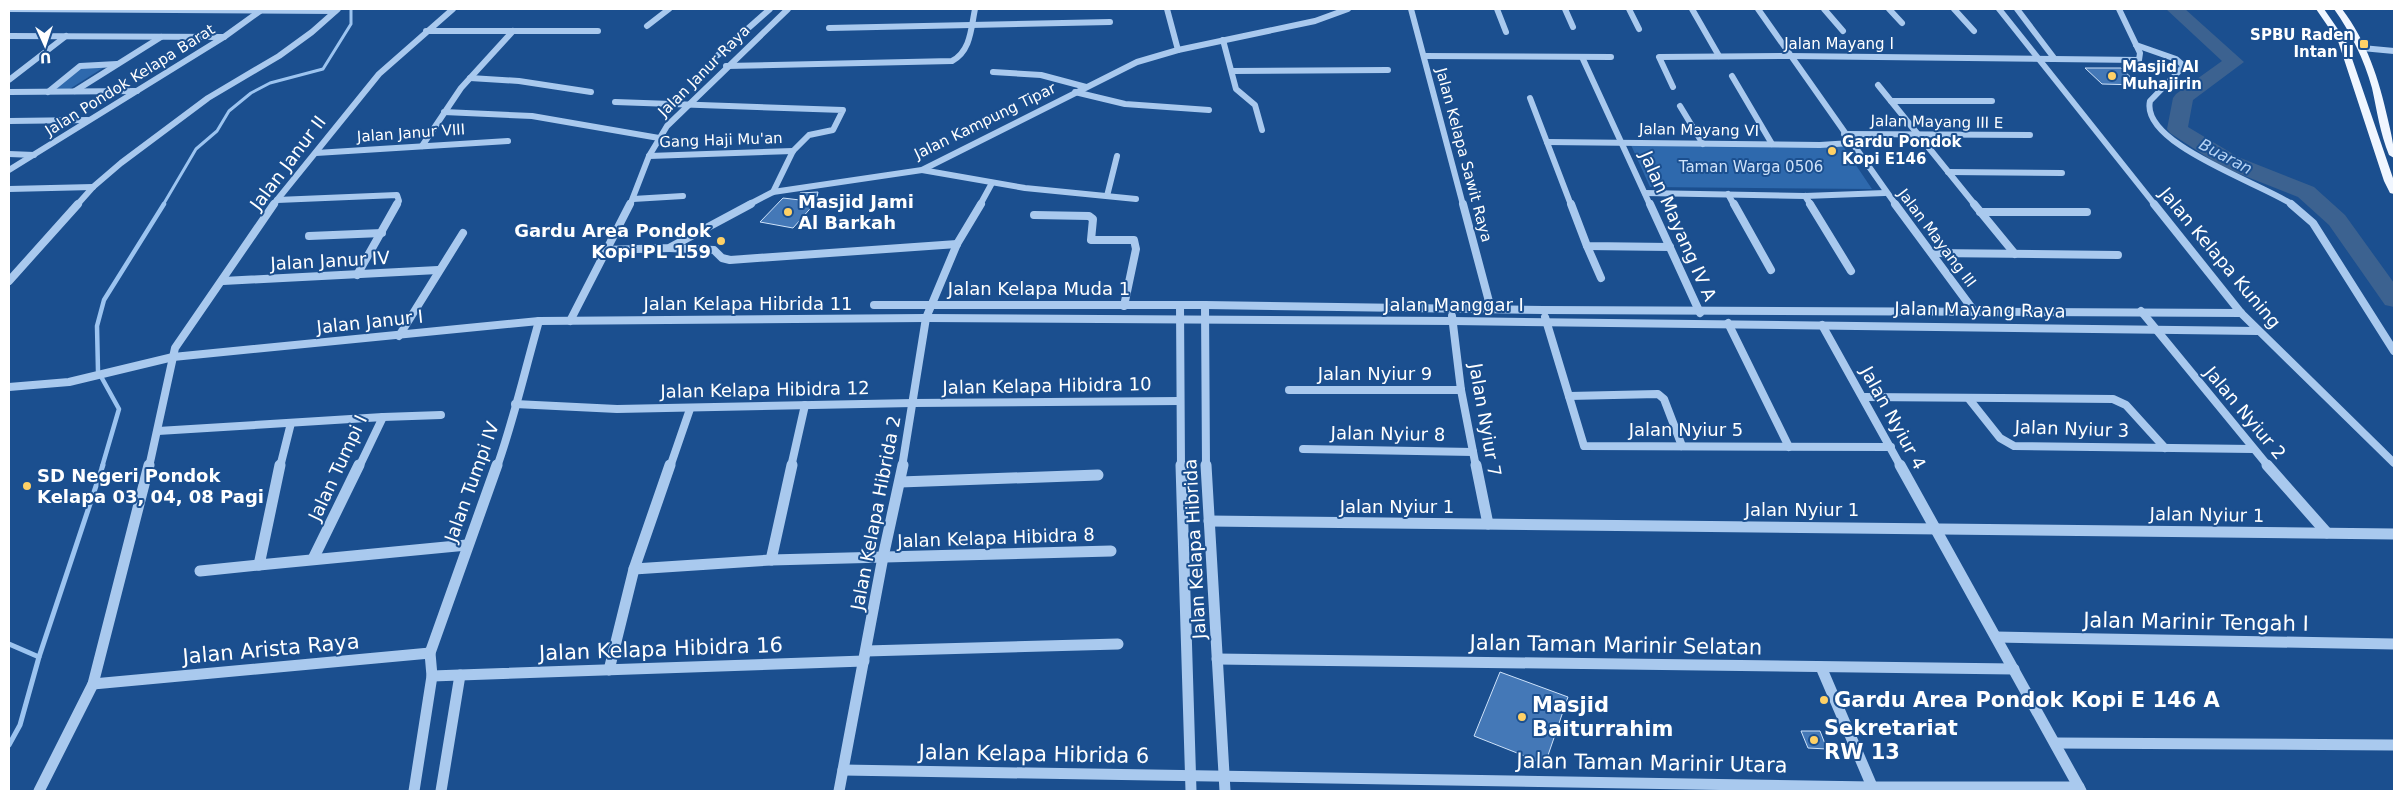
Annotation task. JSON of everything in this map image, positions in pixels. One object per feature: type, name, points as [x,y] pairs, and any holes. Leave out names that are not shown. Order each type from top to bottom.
[{"type":"main road","points":[[2320,9],[2342,41],[2394,191]]},
{"type":"main road","points":[[2338,9],[2356,33],[2362,48],[2376,88],[2386,133],[2394,155]]},
{"type":"street","points":[[9,9],[336,10]]},
{"type":"street","name":"Jalan Janur II","points":[[39,791],[93,684],[158,431],[176,348],[277,200],[316,153],[340,120],[378,74],[453,9]]},
{"type":"street","points":[[647,26],[669,9]]},
{"type":"street","name":"Jalan Janur Raya","points":[[718,55],[770,9]]},
{"type":"street","name":"Jalan Janur Raya","points":[[570,321],[634,199],[649,156],[666,126],[726,66],[788,9]]},
{"type":"street","points":[[726,66],[952,61],[958,59],[964,51],[975,9]]},
{"type":"street","points":[[1167,9],[1178,50]]},
{"type":"street","name":"Jalan Kampung Tipar","points":[[606,250],[669,248],[773,192],[922,170],[1137,62],[1178,50],[1315,21],[1348,9]]},
{"type":"street","name":"Jalan Kelapa Sawit Raya","points":[[1412,9],[1491,309]]},
{"type":"street","points":[[1497,9],[1506,32]]},
{"type":"street","points":[[1565,9],[1574,26]]},
{"type":"street","points":[[1629,9],[1639,29]]},
{"type":"street","points":[[1692,9],[1719,56]]},
{"type":"street","name":"Jalan Mayang III","points":[[1758,9],[1850,143],[1974,311]]},
{"type":"street","points":[[1824,9],[1843,31]]},
{"type":"street","points":[[1890,9],[1902,23]]},
{"type":"street","points":[[1954,9],[1974,31]]},
{"type":"street","name":"Jalan Kelapa Kuning","points":[[1999,9],[2241,313],[2394,464]]},
{"type":"street","points":[[2017,9],[2054,58]]},
{"type":"street","points":[[2119,9],[2136,46],[2176,59],[2184,66],[2154,94],[2148,107],[2149,116],[2156,126],[2167,136],[2194,154],[2283,198],[2304,214],[2313,223],[2394,351]]},
{"type":"street","name":"Jalan Pondok Kelapa Barat","points":[[9,170],[224,37],[262,10]]},
{"type":"street","points":[[9,281],[93,187],[208,98],[279,56],[312,32],[336,10]]},
{"type":"street","points":[[830,28],[1110,22]]},
{"type":"street","points":[[426,31],[598,31]]},
{"type":"street","points":[[422,146],[444,112],[470,78],[513,31]]},
{"type":"street","points":[[9,80],[67,36]]},
{"type":"street","points":[[74,91],[162,36]]},
{"type":"street","points":[[10,37],[224,37]]},
{"type":"street","points":[[1223,40],[1236,88],[1250,96],[1257,109],[1262,130]]},
{"type":"street","name":"Jalan Mayang I","points":[[1672,88],[1659,57],[2054,58],[2136,61],[2141,59],[2136,46]]},
{"type":"street","points":[[2362,48],[2394,51]]},
{"type":"street","points":[[1424,56],[1611,57]]},
{"type":"street","points":[[1582,57],[1623,143]]},
{"type":"street","points":[[48,92],[80,66],[117,64]]},
{"type":"street","points":[[1232,71],[1388,70]]},
{"type":"street","points":[[993,72],[1041,75],[1086,87]]},
{"type":"street","points":[[1732,76],[1772,144]]},
{"type":"street","points":[[470,78],[519,81],[591,92]]},
{"type":"street","points":[[1878,85],[2015,254]]},
{"type":"street","points":[[9,92],[138,90]]},
{"type":"street","points":[[1075,92],[1098,101],[1116,105],[1209,110]]},
{"type":"street","points":[[1530,98],[1601,278]]},
{"type":"street","points":[[1891,101],[1992,101]]},
{"type":"street","points":[[615,102],[689,103],[844,110],[832,130],[809,135],[793,150],[773,192]]},
{"type":"street","points":[[1680,106],[1703,144]]},
{"type":"street","points":[[444,112],[532,116],[659,138]]},
{"type":"street","points":[[9,121],[89,120]]},
{"type":"street","name":"Jalan Mayang III E","points":[[1844,134],[2030,135]]},
{"type":"street","name":"Jalan Janur VIII","points":[[316,153],[508,141]]},
{"type":"street","name":"Jalan Mayang VI","points":[[1547,142],[1850,143]]},
{"type":"street","name":"Jalan Mayang IV A","points":[[1623,143],[1699,310],[1702,322]]},
{"type":"street","name":"Gang Haji Mu'an","points":[[649,156],[793,150]]},
{"type":"street","points":[[9,154],[34,155]]},
{"type":"street","points":[[1107,196],[1116,156]]},
{"type":"street","points":[[922,170],[992,183],[1136,199]]},
{"type":"street","points":[[1948,172],[2062,173]]},
{"type":"street","points":[[669,248],[714,250],[722,258],[730,260],[957,244],[970,227],[992,183]]},
{"type":"street","points":[[9,189],[93,187]]},
{"type":"street","points":[[1645,193],[1805,196],[1886,193]]},
{"type":"street","points":[[277,200],[397,194],[399,200],[382,233],[357,274]]},
{"type":"street","points":[[1728,194],[1771,270]]},
{"type":"street","points":[[634,199],[683,196]]},
{"type":"street","points":[[1805,196],[1852,271]]},
{"type":"street","points":[[1980,212],[2087,212]]},
{"type":"street","points":[[1034,215],[1089,216],[1093,219],[1092,240],[1134,240],[1136,249],[1124,306]]},
{"type":"street","points":[[309,236],[382,233]]},
{"type":"street","points":[[399,336],[438,270],[463,233]]},
{"type":"street","name":"Jalan Kelapa Hibrida 2","points":[[839,791],[883,557],[900,482],[926,318],[957,244]]},
{"type":"street","points":[[1587,246],[1670,247]]},
{"type":"street","points":[[1932,253],[2118,255]]},
{"type":"street","name":"Jalan Janur IV","points":[[223,281],[438,270]]},
{"type":"street","name":"Jalan Kelapa Muda 1","points":[[874,305],[1205,305]]},
{"type":"street","name":"Jalan Kelapa Hibrida","points":[[1180,305],[1180,401],[1191,791]]},
{"type":"street","name":"Jalan Manggar I","points":[[1205,305],[1543,310],[1699,310]]},
{"type":"street","name":"Jalan Kelapa Hibrida","points":[[1205,305],[1206,472],[1225,791]]},
{"type":"street","points":[[1452,308],[1453,321]]},
{"type":"street","points":[[1543,310],[1569,396],[1658,394],[1664,399],[1682,446]]},
{"type":"street","name":"Jalan Mayang Raya","points":[[1699,310],[2241,313]]},
{"type":"street","name":"Jalan Nyiur 2","points":[[2141,312],[2253,449],[2327,533]]},
{"type":"street","name":"Jalan Kelapa Muda 1","points":[[926,318],[1206,320]]},
{"type":"street","name":"Jalan Kelapa Hibrida 11","points":[[570,321],[926,318]]},
{"type":"street","name":"Jalan Manggar I","points":[[1206,320],[1702,322]]},
{"type":"street","name":"Jalan Janur I","points":[[9,387],[68,382],[173,357],[539,321],[570,321]]},
{"type":"street","name":"Jalan Tumpi IV","points":[[430,653],[467,545],[511,428],[515,404],[539,321]]},
{"type":"street","name":"Jalan Nyiur 7","points":[[1453,321],[1461,390],[1488,524]]},
{"type":"street","name":"Jalan Mayang Raya","points":[[1702,322],[2258,330]]},
{"type":"street","points":[[1728,323],[1789,447]]},
{"type":"street","name":"Jalan Nyiur 4","points":[[1822,325],[2080,789]]},
{"type":"street","name":"Jalan Nyiur 9","points":[[1289,390],[1461,390]]},
{"type":"street","name":"Jalan Nyiur 5","points":[[1569,396],[1584,446],[1891,447]]},
{"type":"street","name":"Jalan Nyiur 3","points":[[1863,397],[2117,400],[2126,405],[2165,448]]},
{"type":"street","name":"Jalan Nyiur 3","points":[[1969,399],[2000,438],[2014,446],[2253,449]]},
{"type":"street","name":"Jalan Kelapa Hibidra 10","points":[[913,403],[1180,401]]},
{"type":"street","name":"Jalan Kelapa Hibidra 12","points":[[515,404],[617,409],[690,409],[913,403]]},
{"type":"street","points":[[772,560],[805,405]]},
{"type":"street","points":[[608,670],[634,569],[690,409]]},
{"type":"street","points":[[383,417],[441,415]]},
{"type":"street","name":"Jalan Tumpi I","points":[[158,431],[383,417]]},
{"type":"street","name":"Jalan Tumpi I","points":[[312,559],[383,417]]},
{"type":"street","points":[[259,565],[273,494],[291,423]]},
{"type":"street","name":"Jalan Nyiur 8","points":[[1304,449],[1473,452]]},
{"type":"street","points":[[900,482],[1098,475]]},
{"type":"street","name":"Jalan Nyiur 1","points":[[1209,521],[1935,527],[2394,534]]},
{"type":"street","points":[[200,572],[312,559],[467,545]]},
{"type":"street","name":"Jalan Kelapa Hibidra 8","points":[[634,569],[772,560],[1111,551]]},
{"type":"street","name":"Jalan Marinir Tengah I","points":[[1996,637],[2394,644]]},
{"type":"street","name":"Jalan Kelapa Hibidra 16","points":[[460,675],[608,670],[1118,644]]},
{"type":"street","points":[[414,791],[432,676],[430,653]]},
{"type":"street","name":"Jalan Arista Raya","points":[[93,684],[430,653]]},
{"type":"street","name":"Jalan Taman Marinir Selatan","points":[[1217,659],[2014,669]]},
{"type":"street","points":[[1822,667],[1873,789]]},
{"type":"street","points":[[432,676],[460,675],[441,791]]},
{"type":"street","points":[[2055,743],[2394,745]]},
{"type":"street","name":"Jalan Kelapa Hibrida 6","points":[[843,770],[1191,777],[1224,775]]},
{"type":"street","name":"Jalan Taman Marinir Utara","points":[[1224,775],[1873,789],[2080,789]]},
{"type":"green space","points":[[106,66],[68,90],[51,90],[79,68]]},
{"type":"green space","name":"Taman Warga 0506","points":[[1631,145],[1843,146],[1872,189],[1650,187]]},
{"type":"building","name":"Masjid Al Muhajirin","points":[[2085,68],[2121,68],[2139,85],[2102,84]]},
{"type":"building","name":"Masjid Jami Al Barkah","points":[[818,192],[816,202],[793,228],[760,222],[783,198],[800,200],[800,193]]},
{"type":"building","name":"Masjid Baiturrahim","points":[[1500,672],[1568,697],[1545,764],[1474,736]]},
{"type":"building","name":"Sekretariat RW 13","points":[[1801,731],[1820,731],[1827,749],[1808,748]]},
{"type":"waterway","points":[[163,205],[196,149],[217,131],[229,111],[251,93],[270,83],[323,69],[351,24],[351,9]]},
{"type":"waterway","name":"Buaran","points":[[2175,9],[2234,62],[2183,98],[2177,129],[2230,162],[2306,192],[2337,220],[2394,300]]},
{"type":"waterway","points":[[102,467],[119,409],[98,371],[97,326],[104,300],[164,204]]},
{"type":"waterway","points":[[39,657],[103,465]]},
{"type":"waterway","points":[[9,644],[39,657]]},
{"type":"waterway","points":[[9,745],[20,725],[39,657]]},
{"type":"place","name":"SPBU Raden Intan II","points":[[2364,44]]},
{"type":"place","name":"Masjid Al Muhajirin","points":[[2112,76]]},
{"type":"place","name":"Gardu Pondok Kopi E146","points":[[1832,151]]},
{"type":"place","name":"Masjid Jami Al Barkah","points":[[788,212]]},
{"type":"place","name":"Gardu Area Pondok Kopi PL 159","points":[[721,241]]},
{"type":"place","name":"SD Negeri Pondok Kelapa 03, 04, 08 Pagi","points":[[27,486]]},
{"type":"place","name":"Gardu Area Pondok Kopi E 146 A","points":[[1824,700]]},
{"type":"place","name":"Masjid Baiturrahim","points":[[1522,717]]},
{"type":"place","name":"Sekretariat RW 13","points":[[1814,740]]}]
